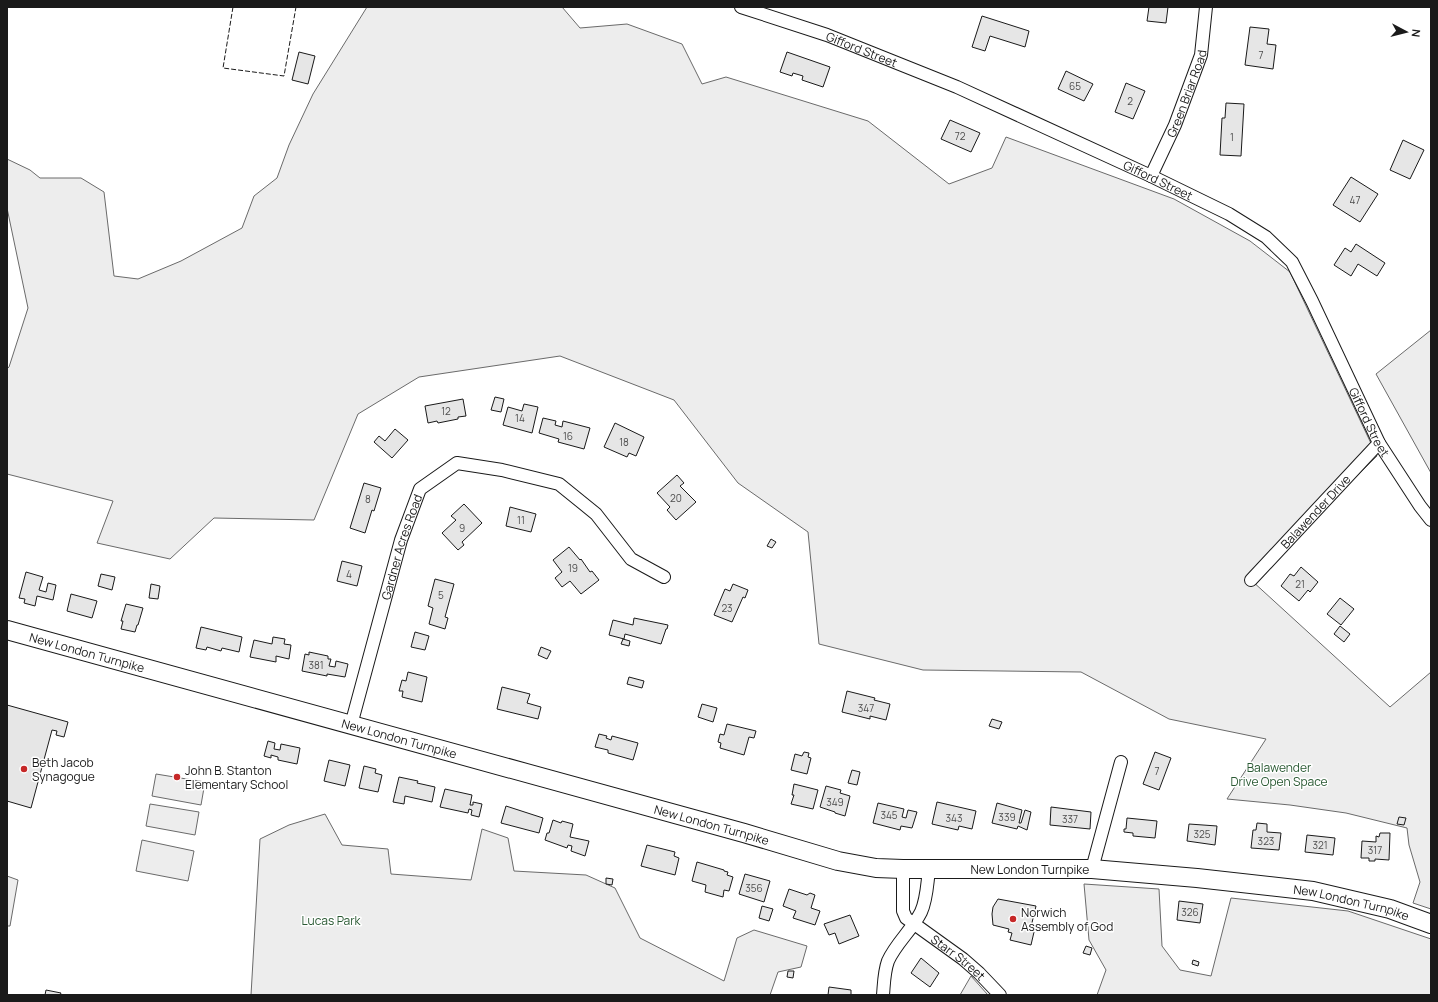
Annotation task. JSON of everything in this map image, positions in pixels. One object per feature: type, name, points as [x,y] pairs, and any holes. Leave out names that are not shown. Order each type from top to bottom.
[{"type":"main road","name":"New London Turnpike","points":[[7,630],[744,833],[838,861],[876,868],[929,870],[1092,869],[1197,878],[1313,891],[1390,909],[1431,924]]},
{"type":"street","name":"Gifford Street","points":[[741,7],[827,35],[957,87],[1151,176],[1229,214],[1266,237],[1292,262],[1379,443],[1420,506],[1431,520]]},
{"type":"street","name":"Green Briar Road","points":[[1151,176],[1175,124],[1200,55],[1206,7]]},
{"type":"street","name":"Balawender Drive","points":[[1251,580],[1379,443]]},
{"type":"street","name":"Gardner Acres Road","points":[[351,725],[401,540],[420,489],[457,463],[502,470],[559,484],[596,514],[631,559],[664,577]]},
{"type":"street","points":[[1092,869],[1121,762]]},
{"type":"street","name":"Starr Street","points":[[903,869],[903,911],[906,918],[963,959],[1000,995]]},
{"type":"street","points":[[883,995],[889,960],[913,924],[924,904],[929,870]]},
{"type":"green space","name":"Balawender Drive Open Space","points":[[367,7],[562,7],[580,28],[627,24],[682,44],[702,84],[726,77],[868,121],[949,184],[992,168],[1006,137],[1174,199],[1250,241],[1290,272],[1377,456],[1251,580],[1390,707],[1431,672],[1431,909],[1413,903],[1420,882],[1409,845],[1407,828],[1346,813],[1290,805],[1227,799],[1266,739],[1169,719],[1081,672],[923,670],[819,644],[808,532],[738,483],[674,400],[560,356],[419,377],[358,414],[314,520],[214,518],[170,559],[97,543],[113,501],[7,474],[7,369],[9,367],[28,308],[7,208],[7,159],[30,170],[40,178],[81,178],[104,192],[114,276],[138,279],[181,261],[242,228],[254,196],[277,178],[289,145],[313,94]]},
{"type":"green space","points":[[1431,330],[1431,473],[1376,374]]},
{"type":"green space","points":[[156,774],[205,782],[201,805],[152,796]]},
{"type":"green space","points":[[150,804],[199,812],[195,835],[146,826]]},
{"type":"green space","name":"Lucas Park","points":[[325,814],[342,845],[388,849],[391,874],[471,880],[482,829],[508,838],[514,871],[586,875],[615,888],[640,938],[724,981],[737,938],[754,930],[807,946],[801,967],[778,972],[770,995],[251,995],[260,839],[289,825]]},
{"type":"green space","points":[[142,840],[194,851],[188,881],[136,871]]},
{"type":"green space","points":[[7,876],[18,880],[10,926],[7,926]]},
{"type":"green space","points":[[1084,884],[1159,889],[1162,946],[1180,970],[1211,976],[1231,898],[1348,911],[1431,939],[1431,995],[1097,995],[1106,970],[1089,940]]},
{"type":"green space","points":[[971,976],[988,995],[960,995]]},
{"type":"building","points":[[1149,7],[1168,7],[1166,23],[1147,21]]},
{"type":"building","points":[[982,16],[1029,31],[1025,47],[990,36],[985,51],[972,47]]},
{"type":"building","points":[[1250,27],[1269,29],[1267,44],[1276,45],[1273,69],[1245,65]]},
{"type":"building","points":[[299,52],[315,56],[308,84],[292,80]]},
{"type":"building","points":[[787,52],[830,67],[823,87],[802,80],[803,76],[793,73],[792,76],[780,72]]},
{"type":"building","points":[[1066,71],[1093,84],[1084,101],[1058,89]]},
{"type":"building","points":[[1126,83],[1145,91],[1133,119],[1115,112]]},
{"type":"building","points":[[1226,103],[1244,104],[1241,156],[1220,155],[1222,118],[1225,118]]},
{"type":"building","points":[[950,120],[980,133],[971,152],[941,139]]},
{"type":"building","points":[[1403,140],[1424,150],[1410,179],[1390,170]]},
{"type":"building","points":[[1351,177],[1378,194],[1360,222],[1333,205]]},
{"type":"building","points":[[1356,244],[1385,263],[1377,276],[1358,264],[1351,276],[1334,265],[1345,248],[1351,252]]},
{"type":"building","points":[[495,397],[504,399],[501,412],[491,410]]},
{"type":"building","points":[[463,399],[466,416],[438,423],[437,421],[428,423],[425,406]]},
{"type":"building","points":[[524,404],[538,407],[532,433],[503,425],[508,407],[522,411]]},
{"type":"building","points":[[543,418],[556,421],[555,425],[562,427],[563,421],[590,428],[584,449],[558,442],[559,439],[539,433]]},
{"type":"building","points":[[615,423],[644,437],[636,456],[629,453],[627,457],[604,447]]},
{"type":"building","points":[[395,429],[408,440],[392,458],[374,442],[379,436],[385,441]]},
{"type":"building","points":[[677,475],[684,483],[680,486],[696,502],[676,520],[667,510],[670,507],[657,493]]},
{"type":"building","points":[[364,483],[381,488],[365,533],[350,528]]},
{"type":"building","points":[[464,504],[482,523],[462,542],[464,545],[458,550],[442,533],[456,520],[451,516]]},
{"type":"building","points":[[510,507],[536,514],[531,532],[506,526]]},
{"type":"building","points":[[771,539],[776,542],[772,548],[767,546]]},
{"type":"building","points":[[569,547],[580,560],[581,559],[590,572],[592,571],[599,580],[581,594],[570,581],[562,587],[555,578],[562,572],[553,560]]},
{"type":"building","points":[[342,561],[362,566],[357,586],[337,581]]},
{"type":"building","points":[[1301,567],[1318,582],[1310,592],[1308,590],[1299,601],[1281,586],[1290,574],[1294,576]]},
{"type":"building","points":[[26,572],[43,577],[39,590],[46,592],[48,583],[56,585],[53,600],[37,596],[35,606],[24,603],[25,599],[19,598]]},
{"type":"building","points":[[101,574],[115,577],[112,590],[98,586]]},
{"type":"building","points":[[435,579],[454,584],[445,617],[448,618],[445,629],[429,624],[433,608],[428,606]]},
{"type":"building","points":[[151,584],[160,586],[158,599],[149,598]]},
{"type":"building","points":[[733,584],[748,590],[745,598],[743,597],[732,622],[714,615],[725,589],[730,591]]},
{"type":"building","points":[[71,594],[97,601],[92,618],[67,611]]},
{"type":"building","points":[[1340,598],[1354,609],[1341,625],[1327,614]]},
{"type":"building","points":[[126,604],[143,608],[135,632],[121,629],[123,621],[121,621]]},
{"type":"building","points":[[634,618],[668,625],[661,644],[625,634],[624,639],[609,635],[613,620],[633,625]]},
{"type":"building","points":[[1340,626],[1350,634],[1344,642],[1334,634]]},
{"type":"building","points":[[201,627],[242,637],[239,652],[222,648],[221,651],[207,647],[206,650],[196,648]]},
{"type":"building","points":[[415,632],[429,636],[425,650],[411,647]]},
{"type":"building","points":[[273,637],[285,639],[284,644],[291,645],[289,659],[276,656],[276,662],[250,657],[254,640],[272,644]]},
{"type":"building","points":[[623,639],[630,641],[629,646],[621,644]]},
{"type":"building","points":[[541,647],[551,651],[547,659],[538,655]]},
{"type":"building","points":[[309,652],[328,656],[328,659],[331,659],[329,666],[335,667],[336,661],[348,664],[345,677],[327,674],[327,676],[302,671],[305,654],[309,655]]},
{"type":"building","points":[[408,672],[427,677],[422,702],[402,697],[403,691],[399,691],[402,680],[406,681]]},
{"type":"building","points":[[629,677],[644,681],[642,688],[627,684]]},
{"type":"building","points":[[502,687],[530,694],[527,703],[541,707],[538,719],[497,709]]},
{"type":"building","points":[[847,691],[875,698],[874,700],[890,704],[886,720],[870,716],[870,719],[842,712]]},
{"type":"building","points":[[702,704],[717,708],[713,722],[698,717]]},
{"type":"building","name":"Beth Jacob Synagogue","points":[[7,705],[68,722],[64,737],[56,735],[57,731],[52,730],[31,808],[7,801]]},
{"type":"building","points":[[992,719],[1002,722],[999,729],[989,726]]},
{"type":"building","points":[[727,724],[756,731],[754,738],[749,737],[744,755],[720,748],[721,743],[718,742],[720,734],[724,735]]},
{"type":"building","points":[[599,734],[607,736],[606,738],[611,740],[612,736],[638,743],[633,760],[608,753],[608,750],[595,747]]},
{"type":"building","points":[[268,741],[275,743],[274,749],[280,750],[281,744],[300,748],[297,764],[278,760],[278,757],[271,755],[271,758],[264,756]]},
{"type":"building","points":[[804,752],[809,753],[808,757],[811,758],[807,774],[791,770],[795,754],[802,756]]},
{"type":"building","points":[[1155,752],[1171,758],[1159,790],[1143,784]]},
{"type":"building","points":[[329,760],[350,765],[345,786],[324,781]]},
{"type":"building","points":[[364,766],[376,769],[375,773],[382,775],[378,792],[359,788]]},
{"type":"building","points":[[852,770],[860,772],[857,785],[848,783]]},
{"type":"building","points":[[399,777],[418,781],[417,783],[435,787],[432,802],[405,796],[404,804],[393,802]]},
{"type":"building","points":[[794,784],[818,790],[813,809],[791,804],[794,795],[792,795]]},
{"type":"building","points":[[826,786],[841,790],[840,793],[850,796],[845,816],[820,807]]},
{"type":"building","points":[[445,789],[472,795],[470,805],[473,805],[473,802],[482,804],[479,817],[471,815],[472,810],[469,809],[468,813],[440,807]]},
{"type":"building","points":[[937,802],[976,811],[972,829],[959,826],[958,830],[932,824]]},
{"type":"building","points":[[878,803],[904,809],[902,817],[906,818],[908,810],[917,812],[912,828],[901,826],[900,830],[873,823]]},
{"type":"building","points":[[997,803],[1022,810],[1019,823],[1021,823],[1025,810],[1031,812],[1027,830],[1018,826],[1017,829],[992,823]]},
{"type":"building","points":[[506,806],[543,818],[539,833],[501,823]]},
{"type":"building","points":[[1051,807],[1091,812],[1090,829],[1050,825]]},
{"type":"building","points":[[1399,817],[1406,818],[1404,825],[1397,824]]},
{"type":"building","points":[[1127,818],[1157,821],[1155,838],[1133,836],[1133,833],[1124,832],[1124,829],[1126,829]]},
{"type":"building","points":[[553,820],[561,823],[562,821],[573,824],[570,837],[589,841],[585,856],[571,851],[572,846],[568,845],[567,848],[545,840]]},
{"type":"building","points":[[1257,823],[1267,824],[1267,832],[1281,833],[1279,850],[1251,848],[1253,830],[1256,830]]},
{"type":"building","points":[[1189,824],[1217,826],[1215,845],[1187,841]]},
{"type":"building","points":[[1380,833],[1390,833],[1389,860],[1375,859],[1375,861],[1369,861],[1369,858],[1361,858],[1362,841],[1376,842],[1376,836],[1379,837]]},
{"type":"building","points":[[1307,835],[1335,838],[1333,855],[1305,852]]},
{"type":"building","points":[[647,845],[675,852],[674,856],[679,858],[675,875],[641,866]]},
{"type":"building","points":[[697,862],[724,870],[728,872],[727,875],[733,877],[729,891],[724,890],[723,897],[705,892],[706,885],[692,881]]},
{"type":"building","points":[[745,874],[770,881],[764,902],[739,894]]},
{"type":"building","points":[[606,878],[613,879],[612,885],[606,884]]},
{"type":"building","points":[[789,889],[807,895],[810,893],[815,895],[811,908],[820,911],[815,925],[793,918],[796,911],[783,906]]},
{"type":"building","name":"Norwich Assembly of God","points":[[998,899],[1036,906],[1030,931],[1034,932],[1031,945],[1010,940],[1012,933],[1008,932],[1009,929],[993,925],[993,907]]},
{"type":"building","points":[[1179,901],[1203,904],[1200,923],[1177,920]]},
{"type":"building","points":[[762,906],[773,909],[769,921],[759,918]]},
{"type":"building","points":[[850,915],[859,936],[839,944],[835,933],[829,935],[824,924]]},
{"type":"building","points":[[1086,946],[1092,948],[1090,955],[1083,953]]},
{"type":"building","points":[[921,958],[939,973],[930,987],[911,973]]},
{"type":"building","points":[[1193,960],[1199,962],[1198,966],[1192,964]]},
{"type":"building","points":[[788,971],[794,971],[793,978],[787,977]]},
{"type":"building","points":[[829,987],[851,990],[851,995],[828,995]]},
{"type":"building","points":[[46,990],[61,993],[60,995],[45,995]]},
{"type":"fence","points":[[233,7],[223,68],[284,76],[296,7]]},
{"type":"place","name":"Beth Jacob Synagogue","points":[[24,769]]},
{"type":"place","name":"John B. Stanton Elementary School","points":[[177,777]]},
{"type":"place","name":"Norwich Assembly of God","points":[[1013,919]]}]
